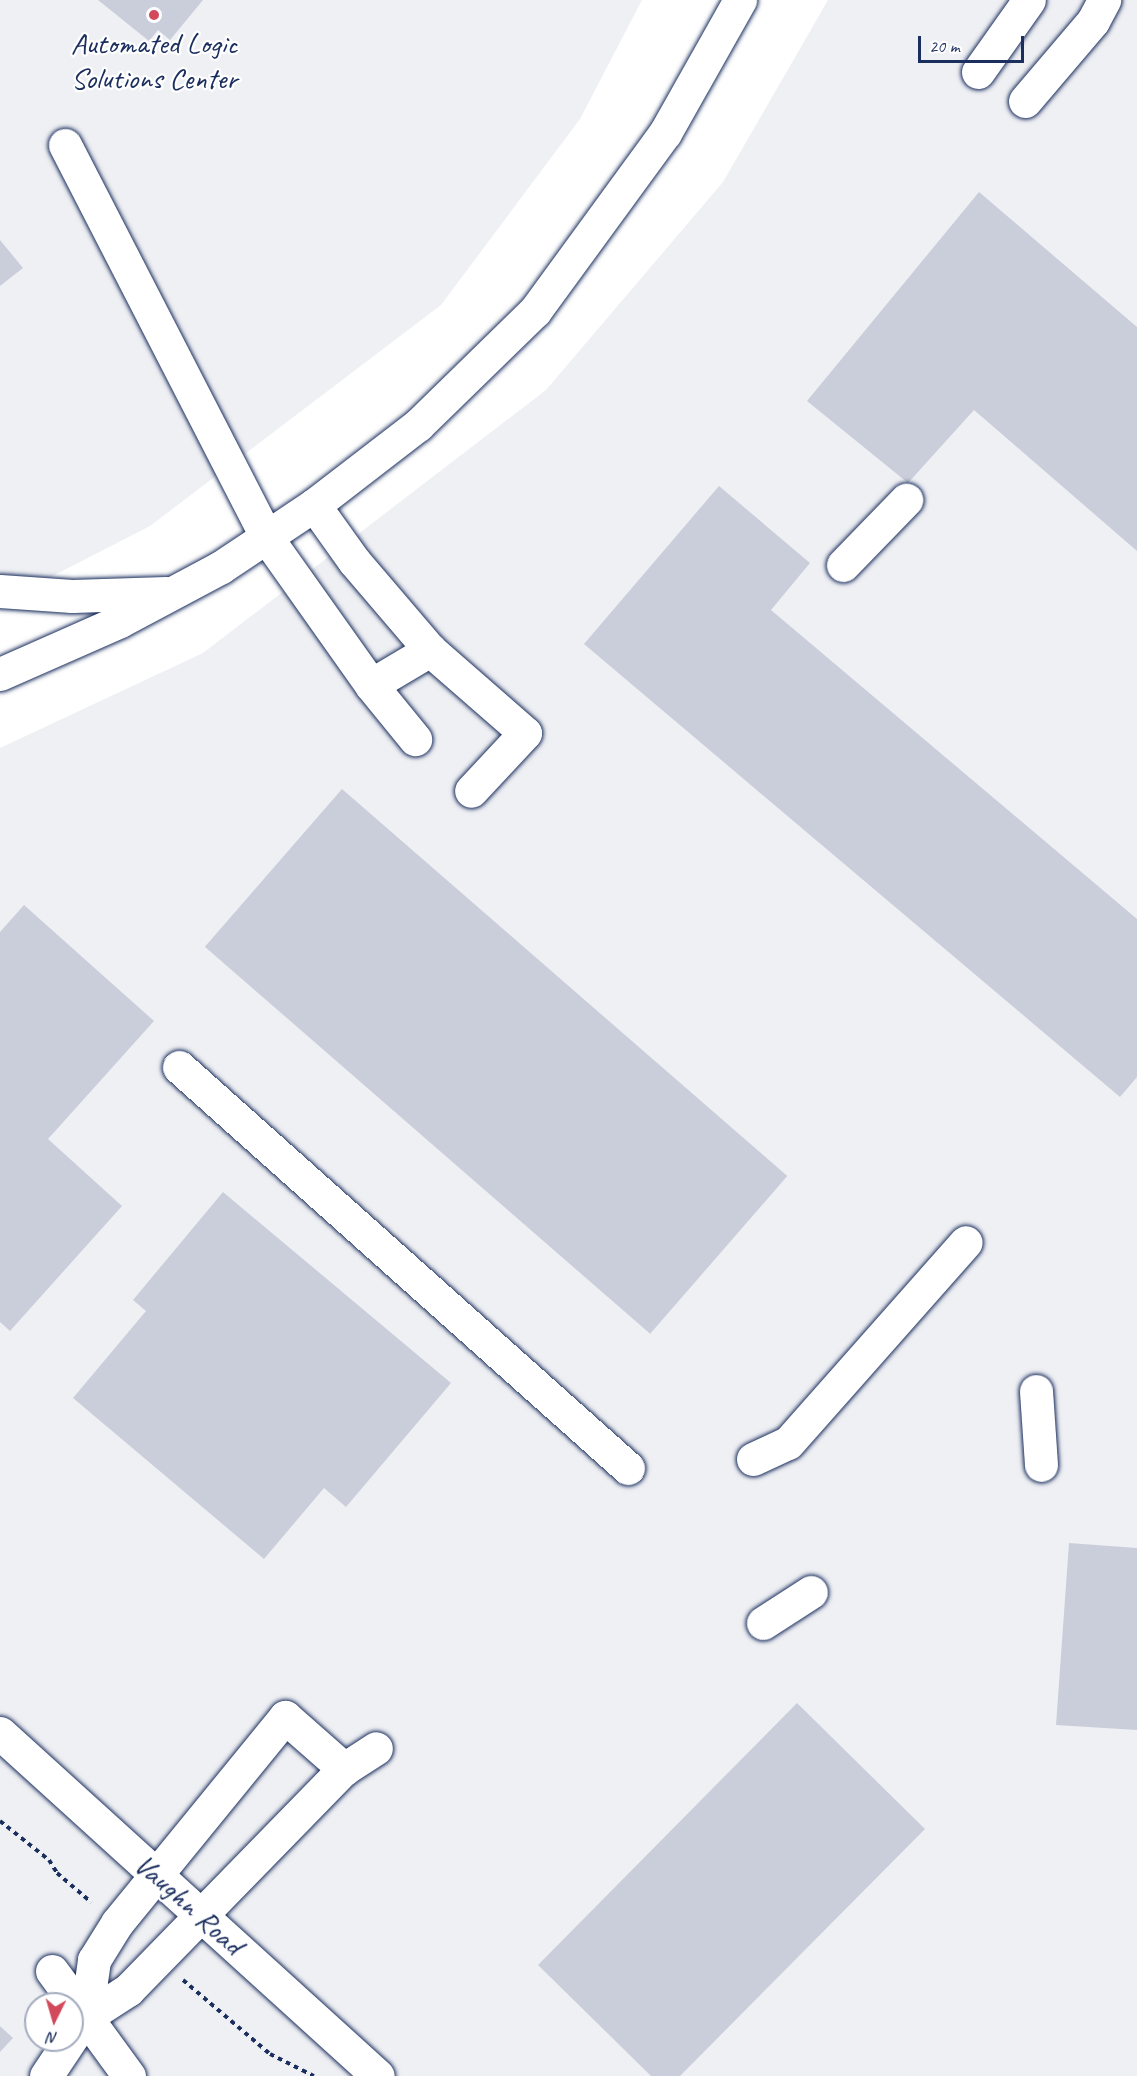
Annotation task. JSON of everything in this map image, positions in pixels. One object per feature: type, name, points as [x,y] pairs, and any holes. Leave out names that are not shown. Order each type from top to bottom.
[{"type":"street","points":[[3,667],[177,593],[267,538],[418,425],[535,311],[665,133],[740,0]]},
{"type":"street","points":[[978,72],[1029,0]]},
{"type":"street","points":[[1025,101],[1093,21],[1104,0]]},
{"type":"street","points":[[65,145],[267,538],[371,686],[416,739]]},
{"type":"street","points":[[843,565],[906,500]]},
{"type":"street","points":[[314,505],[354,561],[430,650],[525,734],[471,791]]},
{"type":"street","points":[[0,591],[61,596],[177,593]]},
{"type":"street","points":[[371,686],[430,650]]},
{"type":"street","points":[[179,1067],[628,1468]]},
{"type":"street","points":[[753,1459],[788,1443],[966,1242]]},
{"type":"street","points":[[1036,1391],[1041,1465]]},
{"type":"street","points":[[763,1623],[811,1592]]},
{"type":"street","points":[[84,1999],[94,1960],[117,1923],[285,1717],[344,1769]]},
{"type":"street","name":"Vaughn Road","points":[[0,1733],[378,2076]]},
{"type":"street","points":[[84,2025],[128,1990],[199,1914],[344,1769],[376,1748]]},
{"type":"street","points":[[52,1971],[60,1992]]},
{"type":"street","points":[[84,2038],[129,2076]]},
{"type":"street","points":[[46,2076],[62,2052]]},
{"type":"shaded area","points":[[0,0],[642,0],[580,119],[441,305],[150,526],[0,603]]},
{"type":"shaded area","points":[[828,0],[1137,0],[1137,2076],[0,2076],[0,748],[203,653],[546,390],[723,182]]},
{"type":"building","name":"Automated Logic Solutions Center","points":[[98,0],[203,0],[170,40],[158,30],[149,41]]},
{"type":"building","points":[[979,192],[1137,327],[1137,551],[974,410],[908,483],[807,401]]},
{"type":"building","points":[[0,240],[23,268],[0,286]]},
{"type":"building","points":[[719,486],[810,563],[771,610],[1137,919],[1137,1077],[1120,1097],[584,644]]},
{"type":"building","points":[[342,789],[787,1176],[650,1334],[205,947]]},
{"type":"building","points":[[24,905],[154,1021],[48,1139],[122,1206],[10,1331],[0,1322],[0,932]]},
{"type":"building","points":[[223,1192],[451,1383],[346,1507],[324,1488],[264,1559],[73,1398],[146,1311],[133,1300]]},
{"type":"building","points":[[1069,1543],[1137,1548],[1137,1730],[1056,1725]]},
{"type":"building","points":[[797,1703],[925,1829],[680,2076],[651,2076],[538,1965]]},
{"type":"building","points":[[0,2026],[13,2038],[0,2052]]},
{"type":"place","name":"Automated Logic Solutions Center","points":[[154,15]]}]
